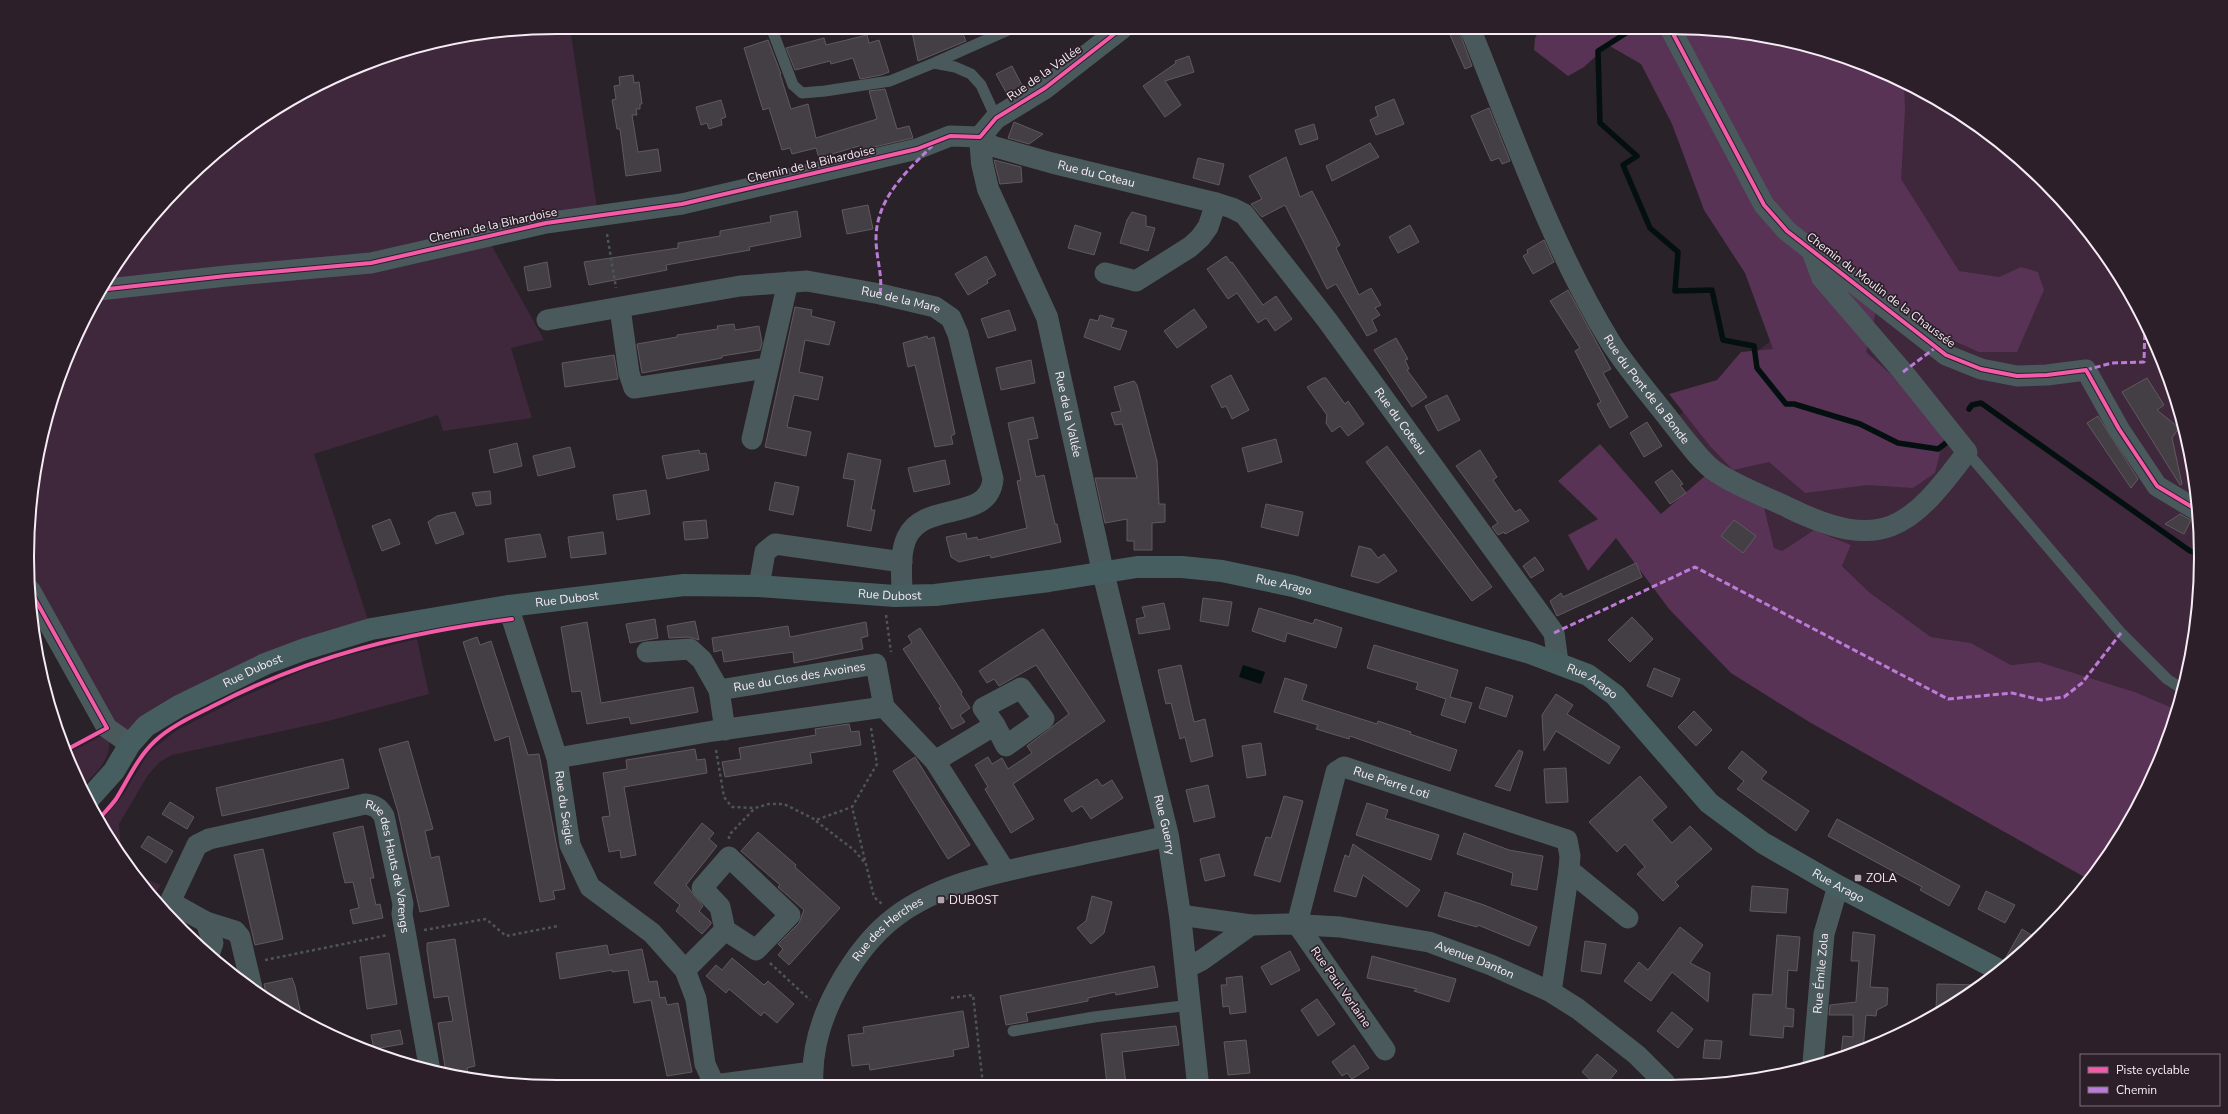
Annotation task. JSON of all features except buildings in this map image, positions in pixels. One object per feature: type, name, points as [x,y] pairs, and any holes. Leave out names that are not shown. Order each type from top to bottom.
[{"type":"main road","name":"Rue Arago","points":[[1104,572],[1162,566],[1229,573],[1293,586],[1558,662],[1588,675],[1614,695],[1709,803],[1763,843],[1838,886],[1994,968]]},
{"type":"main road","name":"Rue Dubost","points":[[92,795],[114,771],[130,744],[146,726],[180,706],[265,664],[305,649],[371,629],[508,606],[684,585],[759,586],[893,595],[935,594],[1049,581],[1104,572]]},
{"type":"street","name":"Rue de la Vallée","points":[[1104,572],[1047,318],[988,189],[982,163],[980,137],[996,118],[1045,88],[1114,34]]},
{"type":"street","name":"Rue du Pont de la Bonde","points":[[1472,34],[1559,246],[1591,308],[1613,345],[1630,369],[1687,442],[1714,472],[1816,522],[1846,530],[1869,532],[1887,528],[1909,516],[1930,498],[1967,452]]},
{"type":"street","name":"Chemin du Moulin de la Chaussée","points":[[1673,34],[1764,205],[1787,231],[1946,355],[1981,369],[2017,376],[2047,375],[2086,370],[2119,429],[2157,486],[2192,507]]},
{"type":"street","name":"Chemin de la Bihardoise","points":[[108,289],[226,276],[371,263],[546,223],[682,204],[917,149],[950,136],[980,137]]},
{"type":"street","name":"Rue du Coteau","points":[[980,137],[992,146],[1052,164],[1216,203],[1239,211],[1249,219],[1327,320],[1554,633],[1558,662]]},
{"type":"street","points":[[1105,273],[1136,281],[1190,247],[1208,228],[1216,203]]},
{"type":"street","points":[[1811,250],[1822,278],[1864,325],[1967,452]]},
{"type":"street","points":[[752,439],[788,282]]},
{"type":"street","name":"Rue de la Mare","points":[[547,320],[740,286],[788,282],[818,282],[935,307],[945,312],[955,325],[992,479],[992,488],[982,501],[976,505],[920,521],[907,537],[893,595]]},
{"type":"street","points":[[620,308],[634,388],[768,368]]},
{"type":"street","points":[[759,586],[765,552],[775,544],[902,562]]},
{"type":"street","name":"Rue Guerry","points":[[1104,572],[1168,836],[1180,915],[1198,1080]]},
{"type":"street","points":[[36,600],[107,728],[130,744]]},
{"type":"street","name":"Rue du Seigle","points":[[508,606],[557,758],[570,844],[590,887],[652,933],[685,970],[696,999],[706,1064],[712,1080]]},
{"type":"street","points":[[647,652],[690,650],[702,660],[719,690]]},
{"type":"street","name":"Rue du Clos des Avoines","points":[[719,730],[719,690],[876,664],[875,708]]},
{"type":"street","points":[[557,758],[719,730],[875,708],[936,761],[1005,871]]},
{"type":"street","points":[[936,761],[995,725]]},
{"type":"street","name":"Rue Pierre Loti","points":[[1297,924],[1336,772],[1344,767],[1568,840],[1570,856],[1569,870],[1551,992]]},
{"type":"street","name":"Rue des Hauts de Varengs","points":[[166,904],[197,845],[208,839],[365,804],[374,805],[384,816],[404,904],[402,914],[429,1064]]},
{"type":"street","name":"Rue des Herches","points":[[812,1079],[825,1014],[847,970],[862,950],[895,917],[933,893],[1005,871],[1168,836]]},
{"type":"street","points":[[729,857],[790,915],[756,950],[725,930],[720,907],[702,888],[729,857]]},
{"type":"street","points":[[1569,870],[1628,918]]},
{"type":"street","name":"Rue Émile Zola","points":[[1814,1059],[1824,934],[1838,886]]},
{"type":"street","points":[[166,904],[206,922],[235,931],[240,938],[250,980]]},
{"type":"street","name":"Avenue Danton","points":[[1180,915],[1251,925],[1297,924],[1380,932],[1429,942],[1491,964],[1551,992],[1578,1009],[1637,1055],[1662,1080]]},
{"type":"street","points":[[206,922],[211,949]]},
{"type":"street","name":"Rue Paul Verlaine","points":[[1297,924],[1385,1050]]},
{"type":"street","points":[[1186,968],[1202,960],[1251,925]]},
{"type":"street","points":[[685,970],[725,930]]},
{"type":"street","points":[[211,949],[223,937],[240,938]]},
{"type":"street","points":[[796,1080],[812,1079]]},
{"type":"lane","points":[[774,34],[793,85],[802,93],[890,81],[998,34]]},
{"type":"lane","points":[[934,63],[955,67],[971,74],[981,85],[996,118]]},
{"type":"lane","points":[[1967,452],[2121,633],[2167,679],[2178,686]]},
{"type":"lane","points":[[1013,1031],[1094,1017],[1190,1005]]},
{"type":"path","points":[[604,214],[620,308]]},
{"type":"path","points":[[876,664],[891,653],[893,595]]},
{"type":"path","points":[[816,820],[852,807],[877,764],[875,708]]},
{"type":"path","points":[[719,730],[724,797],[727,803],[732,807],[755,808],[769,804],[784,804],[816,820],[854,850],[866,865]]},
{"type":"path","points":[[852,807],[874,897],[895,917]]},
{"type":"path","points":[[729,857],[729,835],[755,808]]},
{"type":"path","points":[[756,950],[825,1014]]},
{"type":"path","points":[[951,998],[973,996],[982,1080]]},
{"type":"shaded area","points":[[571,34],[598,215],[487,237],[544,340],[511,348],[532,418],[443,431],[438,415],[314,454],[371,629],[305,649],[130,744],[107,728],[36,600],[34,557],[35,523],[38,489],[44,455],[62,389],[88,326],[104,295],[122,266],[164,212],[187,187],[239,142],[266,122],[295,104],[357,74],[422,52],[489,38],[523,35]]},
{"type":"shaded area","points":[[1537,34],[1671,34],[1739,38],[1773,44],[1839,62],[1871,74],[1904,89],[1905,110],[1901,179],[1959,271],[1999,277],[2021,267],[2038,272],[2044,290],[2017,352],[1979,352],[1931,331],[1879,298],[1866,352],[1947,425],[1935,473],[1913,488],[1868,485],[1805,493],[1769,462],[1733,470],[1710,446],[1669,394],[1717,380],[1741,352],[1773,349],[1745,273],[1704,210],[1672,124],[1641,64],[1608,45],[1584,67],[1568,76],[1534,50],[1535,38]]},
{"type":"shaded area","points":[[1708,35],[1739,38],[1773,44],[1839,62],[1871,74],[1933,104],[1962,122],[1989,142],[2041,187],[2064,212],[2106,266],[2140,326],[2154,357],[2176,422],[2190,489],[2194,557],[2193,591],[2190,625],[2184,659],[2171,708],[2135,692],[2039,662],[2011,665],[1971,643],[1931,637],[1869,592],[1842,566],[1851,545],[1814,530],[1782,551],[1774,548],[1763,503],[1671,422],[1813,306]]},
{"type":"shaded area","points":[[1600,444],[1661,514],[1706,475],[1763,503],[1774,548],[1782,551],[1814,530],[1851,545],[1842,566],[1869,592],[1931,637],[1971,643],[2011,665],[2039,662],[2135,692],[2171,708],[2154,757],[2140,788],[2106,848],[2084,877],[1811,723],[1731,673],[1669,609],[1616,538],[1588,571],[1568,535],[1598,519],[1558,481]]},
{"type":"shaded area","points":[[417,639],[429,694],[328,721],[172,755],[161,761],[148,775],[119,824],[121,846],[104,818],[123,795],[149,752],[177,730],[238,699],[301,671],[345,656]]},
{"type":"shaded area","points":[[1243,665],[1265,672],[1261,684],[1239,677]]},
{"type":"shaded area","points":[[99,737],[104,737],[109,741],[108,754],[105,761],[86,783],[72,751]]},
{"type":"shaded area","points":[[145,879],[161,885],[156,892]]},
{"type":"waterway","points":[[1625,34],[1598,51],[1600,123],[1637,156],[1623,165],[1650,228],[1678,252],[1675,291],[1712,290],[1723,340],[1754,346],[1757,368],[1786,404],[1794,404],[1860,424],[1898,443],[1938,449],[1946,443]]},
{"type":"waterway","points":[[1969,409],[1972,405],[1981,403],[2194,552]]},
{"type":"marked path","points":[[880,294],[881,280],[876,239],[877,225],[881,211],[894,187],[932,146]]},
{"type":"marked path","points":[[2086,370],[2112,363],[2144,362],[2145,336]]},
{"type":"marked path","points":[[1903,372],[1935,348]]},
{"type":"marked path","points":[[1554,633],[1695,567],[1948,699],[2012,693],[2041,700],[2064,697],[2082,683],[2121,633]]},
{"type":"cycle path","points":[[108,289],[226,276],[371,263],[546,223],[682,204],[917,149],[950,136],[980,137],[996,118],[1045,88],[1114,34]]},
{"type":"cycle path","points":[[1673,34],[1764,205],[1787,231],[1946,355],[1981,369],[2017,376],[2047,375],[2086,370],[2119,429],[2157,486],[2192,507]]},
{"type":"cycle path","points":[[36,600],[107,728],[70,748]]},
{"type":"cycle path","points":[[102,815],[116,799],[138,762],[155,741],[177,725],[217,704],[289,672],[361,648],[435,631],[512,619]]},
{"type":"place","name":"ZOLA","points":[[1858,878]]},
{"type":"place","name":"DUBOST","points":[[941,900]]}]
